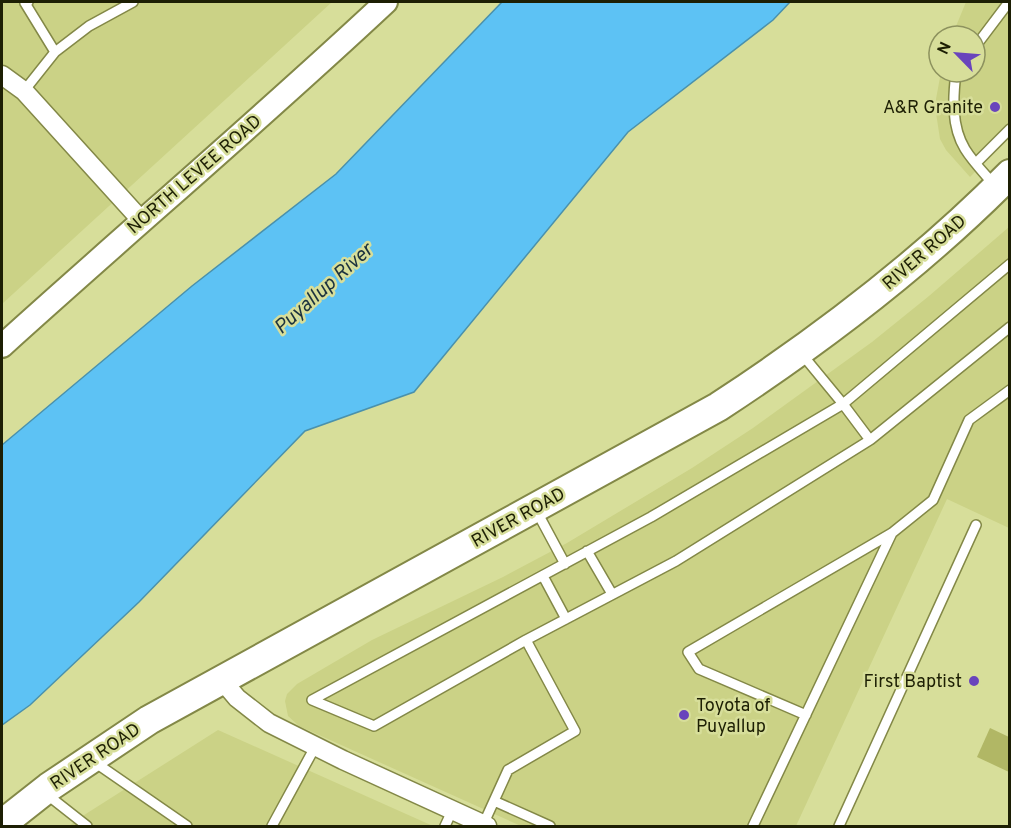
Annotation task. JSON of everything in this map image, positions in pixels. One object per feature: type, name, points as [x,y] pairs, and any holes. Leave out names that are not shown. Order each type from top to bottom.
[{"type":"main road","name":"RIVER ROAD","points":[[2,824],[43,792],[149,720],[718,407],[800,351],[894,279],[1003,181]]},
{"type":"street","name":"NORTH LEVEE ROAD","points":[[2,346],[141,220],[320,64],[386,2]]},
{"type":"street","points":[[2,75],[24,92],[141,220]]},
{"type":"street","points":[[221,679],[237,698],[268,723],[343,760],[449,819],[485,826]]},
{"type":"lane","points":[[28,2],[25,3],[55,52]]},
{"type":"lane","points":[[24,92],[55,52],[89,26],[133,2]]},
{"type":"lane","points":[[987,31],[1009,2]]},
{"type":"lane","points":[[955,84],[953,102],[965,149],[976,163],[1003,181]]},
{"type":"lane","points":[[976,163],[1010,129]]},
{"type":"lane","points":[[1010,264],[843,404],[651,517],[312,700],[374,726],[526,640],[676,561],[870,440],[1010,327]]},
{"type":"lane","points":[[800,351],[870,440]]},
{"type":"lane","points":[[806,715],[699,669],[688,652],[892,533],[933,500],[969,420],[1006,399],[1010,390]]},
{"type":"lane","points":[[534,508],[565,564]]},
{"type":"lane","points":[[839,826],[976,525]]},
{"type":"lane","points":[[753,826],[892,533]]},
{"type":"lane","points":[[587,551],[612,594]]},
{"type":"lane","points":[[543,576],[566,619]]},
{"type":"lane","points":[[485,826],[508,770],[576,731],[526,640]]},
{"type":"lane","points":[[272,826],[315,747]]},
{"type":"lane","points":[[90,759],[187,826]]},
{"type":"lane","points":[[43,792],[87,826]]},
{"type":"lane","points":[[494,801],[550,826]]},
{"type":"shaded area","points":[[2,2],[332,2],[2,304]]},
{"type":"shaded area","points":[[966,2],[1009,2],[1009,137],[970,177],[946,150],[940,139],[936,99],[939,84],[987,84],[987,24],[957,24]]},
{"type":"shaded area","points":[[1009,227],[1009,528],[947,499],[796,826],[521,826],[299,726],[288,716],[285,701],[287,694],[297,684],[372,640],[503,577],[567,543],[692,468],[753,428],[872,342]]},
{"type":"shaded area","points":[[990,728],[1009,737],[1009,772],[977,757]]},
{"type":"shaded area","points":[[218,730],[433,826],[69,826]]},
{"type":"water","name":"Puyallup River","points":[[502,2],[790,2],[773,20],[628,132],[414,392],[305,431],[139,602],[30,705],[2,725],[2,445],[192,286],[336,174]]},
{"type":"place","name":"A&R Granite","points":[[995,107]]},
{"type":"place","name":"First Baptist","points":[[974,681]]},
{"type":"place","name":"Toyota of Puyallup","points":[[684,715]]}]
